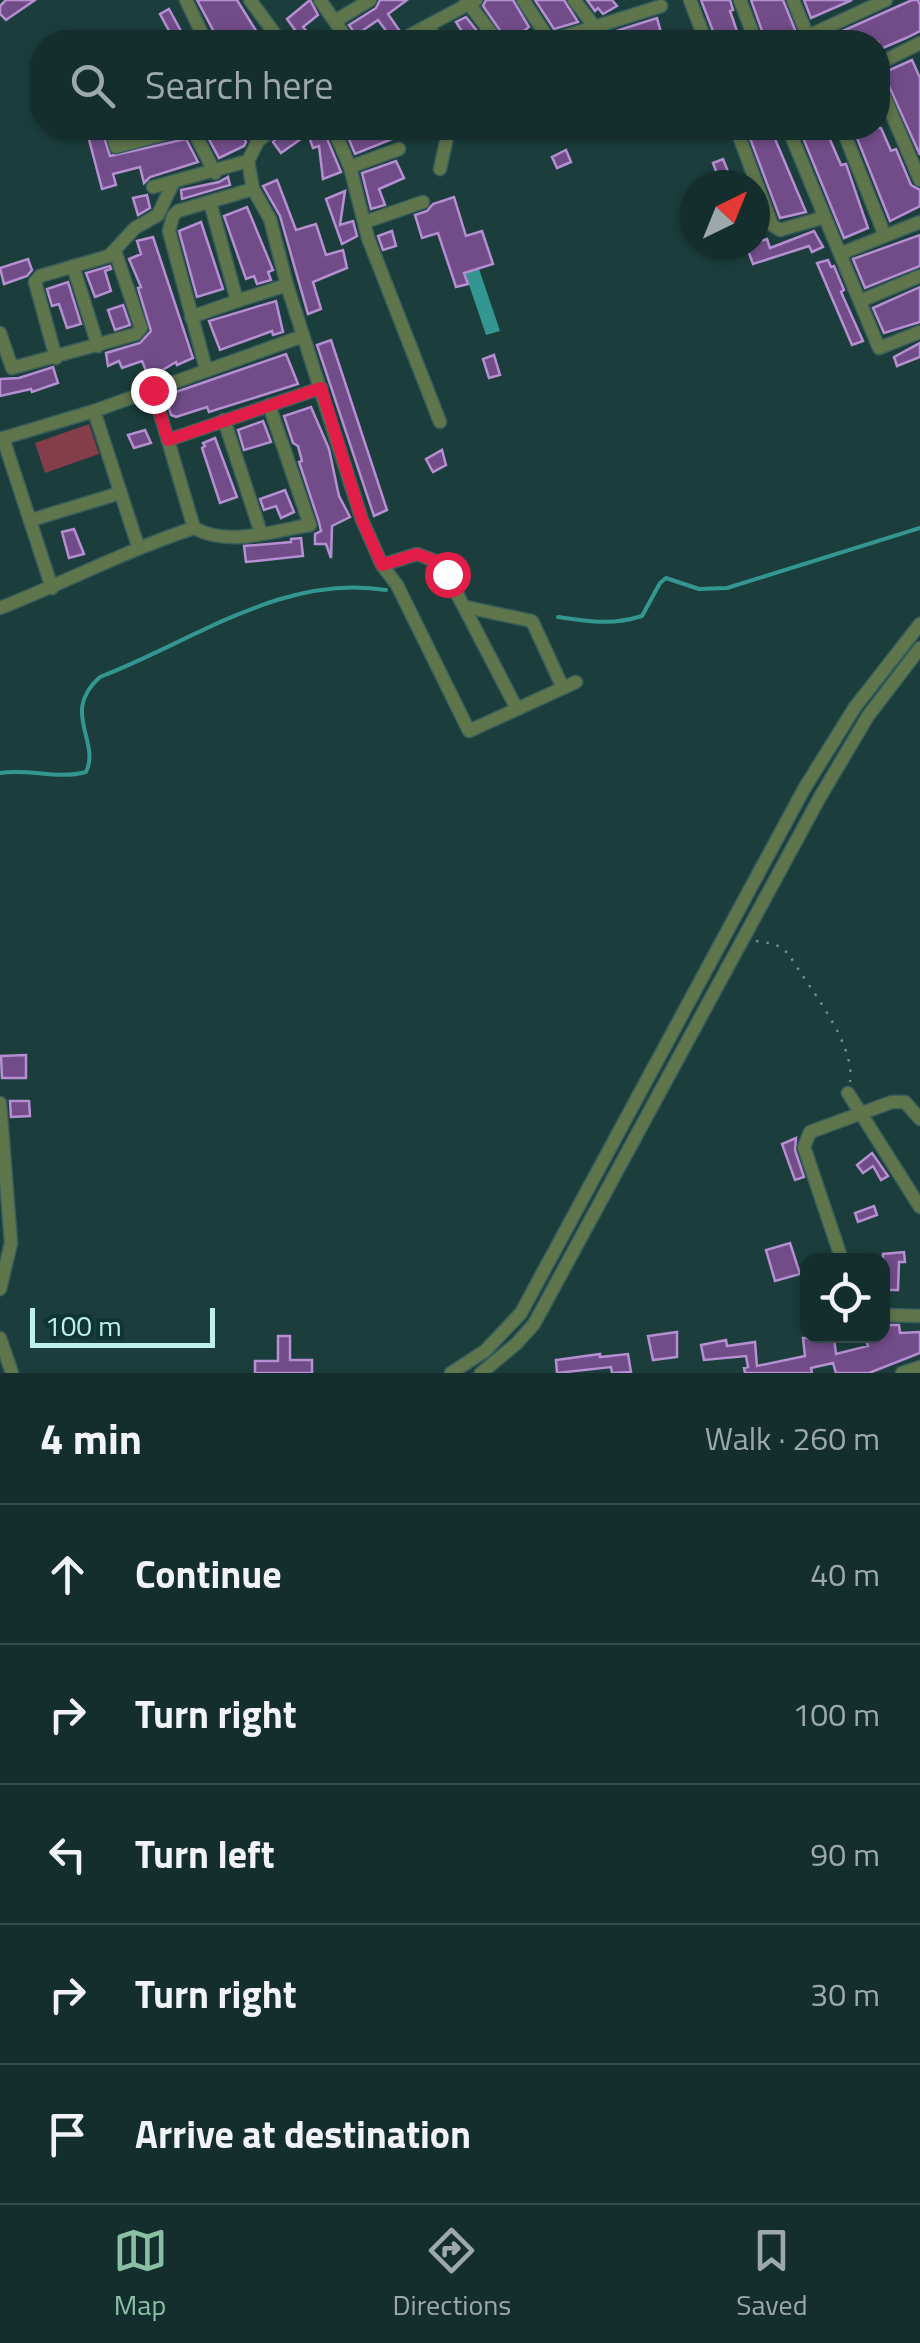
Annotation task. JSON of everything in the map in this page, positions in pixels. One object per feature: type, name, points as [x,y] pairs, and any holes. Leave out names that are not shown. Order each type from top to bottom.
[{"type":"street","points":[[186,0],[200,30]]},
{"type":"street","points":[[250,0],[273,30]]},
{"type":"street","points":[[320,0],[341,30]]},
{"type":"street","points":[[335,21],[370,0]]},
{"type":"street","points":[[522,0],[541,30]]},
{"type":"street","points":[[574,0],[595,27]]},
{"type":"street","points":[[690,0],[701,30]]},
{"type":"street","points":[[740,0],[751,30]]},
{"type":"street","points":[[793,0],[805,30]]},
{"type":"street","points":[[827,30],[886,0]]},
{"type":"street","points":[[422,30],[471,1],[490,30]]},
{"type":"street","points":[[586,30],[635,6],[660,6]]},
{"type":"street","points":[[890,59],[919,46]]},
{"type":"street","points":[[890,110],[920,180]]},
{"type":"street","points":[[114,140],[116,147],[143,140]]},
{"type":"street","points":[[196,140],[215,172]]},
{"type":"street","points":[[338,140],[440,422]]},
{"type":"street","points":[[440,169],[445,140]]},
{"type":"street","points":[[740,140],[772,225],[780,230],[825,217]]},
{"type":"street","points":[[793,140],[880,348],[920,332]]},
{"type":"street","points":[[847,140],[885,236]]},
{"type":"street","points":[[258,141],[248,161],[253,189],[270,219],[287,285],[362,520],[469,731],[570,685],[532,620],[466,607]]},
{"type":"street","points":[[350,167],[399,148]]},
{"type":"street","points":[[153,188],[248,161]]},
{"type":"street","points":[[56,358],[34,286],[40,276],[109,256],[134,228],[158,215],[172,184]]},
{"type":"street","points":[[206,369],[168,231],[178,211],[253,189]]},
{"type":"street","points":[[210,202],[237,301]]},
{"type":"street","points":[[365,222],[423,202]]},
{"type":"street","points":[[842,252],[920,222]]},
{"type":"street","points":[[0,334],[12,368],[136,334],[142,328],[114,251]]},
{"type":"street","points":[[73,266],[98,346]]},
{"type":"street","points":[[860,300],[920,276]]},
{"type":"street","points":[[192,318],[287,285]]},
{"type":"street","points":[[52,588],[1,439],[304,336]]},
{"type":"street","points":[[168,440],[321,388]]},
{"type":"street","points":[[153,390],[194,528]]},
{"type":"street","points":[[0,608],[52,588],[138,546],[194,528],[226,538],[310,525],[269,405]]},
{"type":"street","points":[[94,410],[138,546]]},
{"type":"street","points":[[224,420],[262,533]]},
{"type":"street","points":[[31,520],[120,493]]},
{"type":"street","points":[[382,565],[417,554],[441,563],[517,709]]},
{"type":"street","points":[[450,1373],[485,1351],[521,1313],[804,790],[855,707],[920,624]]},
{"type":"street","points":[[481,1373],[534,1324],[847,751],[868,716],[920,648]]},
{"type":"street","points":[[848,1093],[920,1207]]},
{"type":"street","points":[[840,1253],[804,1147],[810,1132],[892,1102],[906,1102],[920,1118]]},
{"type":"street","points":[[0,1104],[11,1243],[0,1290]]},
{"type":"street","points":[[890,1315],[920,1316]]},
{"type":"street","points":[[0,1338],[12,1373]]},
{"type":"street","points":[[902,1373],[920,1366]]},
{"type":"path","points":[[745,936],[775,944],[788,953],[817,997],[837,1029],[852,1067],[848,1093]]},
{"type":"shaded area","points":[[89,424],[99,454],[45,473],[35,443]]},
{"type":"water","points":[[477,263],[500,331],[486,335],[463,267]]},
{"type":"building","points":[[6,0],[35,0],[6,20],[0,14],[0,6]]},
{"type":"building","points":[[197,0],[237,0],[256,30],[213,30]]},
{"type":"building","points":[[310,0],[318,15],[303,27],[306,30],[295,30],[287,19]]},
{"type":"building","points":[[380,0],[407,0],[388,14],[399,30],[386,30],[378,20],[363,30],[352,30],[349,25],[376,8]]},
{"type":"building","points":[[486,0],[513,0],[529,27],[500,30],[483,6]]},
{"type":"building","points":[[535,0],[564,0],[578,22],[554,29]]},
{"type":"building","points":[[587,0],[612,0],[617,6],[603,14],[598,8],[595,11]]},
{"type":"building","points":[[701,0],[730,0],[737,30],[713,30]]},
{"type":"building","points":[[751,0],[783,0],[795,30],[762,30]]},
{"type":"building","points":[[804,0],[852,0],[811,18]]},
{"type":"building","points":[[912,0],[918,0],[920,5],[920,31],[890,45],[890,30],[845,30]]},
{"type":"building","points":[[169,9],[180,30],[169,30],[160,14]]},
{"type":"building","points":[[466,17],[476,30],[461,30],[456,22]]},
{"type":"building","points":[[657,18],[660,30],[619,30]]},
{"type":"building","points":[[912,60],[920,78],[920,155],[890,89],[890,70]]},
{"type":"building","points":[[89,140],[105,140],[110,156],[187,140],[198,162],[150,177],[144,183],[140,167],[113,174],[116,185],[102,189]]},
{"type":"building","points":[[209,140],[245,140],[244,146],[219,158]]},
{"type":"building","points":[[275,140],[299,140],[281,153]]},
{"type":"building","points":[[310,140],[328,140],[341,172],[323,179],[319,146],[313,148]]},
{"type":"building","points":[[349,140],[390,140],[355,154]]},
{"type":"building","points":[[751,140],[775,140],[806,212],[780,218],[770,191],[770,170],[762,170]]},
{"type":"building","points":[[804,140],[830,140],[841,165],[846,164],[868,228],[844,238]]},
{"type":"building","points":[[858,140],[886,140],[891,151],[896,149],[911,185],[920,190],[920,206],[890,221]]},
{"type":"building","points":[[566,150],[571,162],[557,168],[552,157]]},
{"type":"building","points":[[723,159],[727,170],[716,170],[713,163]]},
{"type":"building","points":[[396,161],[404,178],[379,189],[385,205],[371,209],[362,173]]},
{"type":"building","points":[[228,177],[230,185],[182,199],[181,190]]},
{"type":"building","points":[[277,180],[296,230],[316,224],[326,255],[343,250],[347,268],[313,282],[321,309],[308,314],[280,216],[263,186]]},
{"type":"building","points":[[345,191],[340,225],[353,221],[357,236],[342,244],[326,199]]},
{"type":"building","points":[[147,195],[150,208],[138,215],[133,198]]},
{"type":"building","points":[[454,197],[466,236],[482,231],[493,264],[464,273],[468,284],[456,287],[438,233],[422,238],[415,215]]},
{"type":"building","points":[[247,207],[273,270],[268,272],[271,280],[257,284],[254,276],[246,279],[224,216]]},
{"type":"building","points":[[201,222],[223,289],[197,297],[179,231]]},
{"type":"building","points":[[392,231],[396,246],[383,250],[378,236]]},
{"type":"building","points":[[814,231],[823,247],[812,252],[809,246],[770,259],[770,248]]},
{"type":"building","points":[[920,235],[920,266],[865,288],[853,259]]},
{"type":"building","points":[[153,237],[193,358],[177,365],[176,362],[149,378],[142,361],[122,368],[119,361],[108,366],[106,353],[140,343],[151,331],[138,288],[141,287],[129,259],[141,254],[137,241]]},
{"type":"building","points":[[28,259],[32,270],[27,276],[4,284],[0,268]]},
{"type":"building","points":[[828,260],[834,266],[863,341],[852,345],[817,263]]},
{"type":"building","points":[[110,266],[105,271],[111,291],[95,297],[86,273]]},
{"type":"building","points":[[68,282],[81,324],[67,328],[59,304],[52,306],[47,289]]},
{"type":"building","points":[[920,287],[920,322],[884,333],[873,308]]},
{"type":"building","points":[[276,301],[283,332],[273,335],[272,331],[220,350],[209,321]]},
{"type":"building","points":[[123,305],[130,325],[115,330],[108,310]]},
{"type":"building","points":[[331,340],[387,510],[374,516],[317,345]]},
{"type":"building","points":[[920,343],[920,357],[897,366],[894,357]]},
{"type":"building","points":[[286,354],[298,384],[209,412],[207,407],[176,417],[171,415],[166,397],[173,393]]},
{"type":"building","points":[[494,355],[500,375],[489,378],[483,359]]},
{"type":"building","points":[[53,367],[58,383],[32,392],[31,389],[0,396],[0,379],[19,378]]},
{"type":"building","points":[[311,407],[329,449],[339,496],[350,517],[332,526],[331,558],[326,544],[315,544],[315,534],[321,531],[319,522],[299,462],[302,461],[298,446],[293,443],[284,416]]},
{"type":"building","points":[[263,421],[271,442],[244,450],[238,430]]},
{"type":"building","points":[[145,430],[151,443],[134,448],[128,435]]},
{"type":"building","points":[[215,438],[237,497],[220,503],[202,448],[203,443]]},
{"type":"building","points":[[442,450],[446,465],[433,472],[426,459]]},
{"type":"building","points":[[285,490],[294,512],[281,518],[276,506],[264,510],[260,499]]},
{"type":"building","points":[[74,529],[84,554],[69,558],[62,532]]},
{"type":"building","points":[[301,538],[303,556],[246,562],[244,546]]},
{"type":"building","points":[[26,1055],[26,1078],[2,1078],[1,1056]]},
{"type":"building","points":[[10,1101],[29,1101],[30,1116],[11,1117]]},
{"type":"building","points":[[796,1138],[795,1150],[804,1177],[795,1180],[782,1144]]},
{"type":"building","points":[[872,1153],[888,1176],[881,1180],[873,1166],[863,1173],[857,1165]]},
{"type":"building","points":[[874,1206],[877,1215],[858,1222],[855,1213]]},
{"type":"building","points":[[790,1243],[800,1274],[775,1281],[766,1250]]},
{"type":"building","points":[[904,1252],[905,1262],[899,1262],[898,1290],[890,1290],[890,1253]]},
{"type":"building","points":[[890,1325],[899,1325],[900,1333],[920,1332],[920,1353],[869,1373],[836,1373],[833,1363],[811,1368],[812,1373],[745,1373],[746,1356],[704,1360],[701,1345],[726,1340],[727,1346],[755,1342],[757,1366],[805,1356],[804,1343],[835,1343],[836,1354],[868,1346],[867,1343],[890,1343]]},
{"type":"building","points":[[677,1332],[677,1357],[653,1360],[648,1336]]},
{"type":"building","points":[[278,1336],[290,1336],[290,1360],[312,1360],[312,1373],[255,1373],[255,1361],[278,1361]]},
{"type":"building","points":[[628,1354],[631,1372],[612,1373],[611,1367],[557,1373],[556,1360]]},
{"type":"waterway","points":[[558,617],[600,622],[631,619],[642,616],[666,578],[699,589],[727,588],[920,528]]},
{"type":"waterway","points":[[0,773],[86,772],[89,749],[83,702],[100,677],[275,601],[348,587],[386,590]]},
{"type":"route","points":[[153,390],[168,440],[321,388],[362,520],[382,565],[417,554],[441,563],[447,574]]}]
